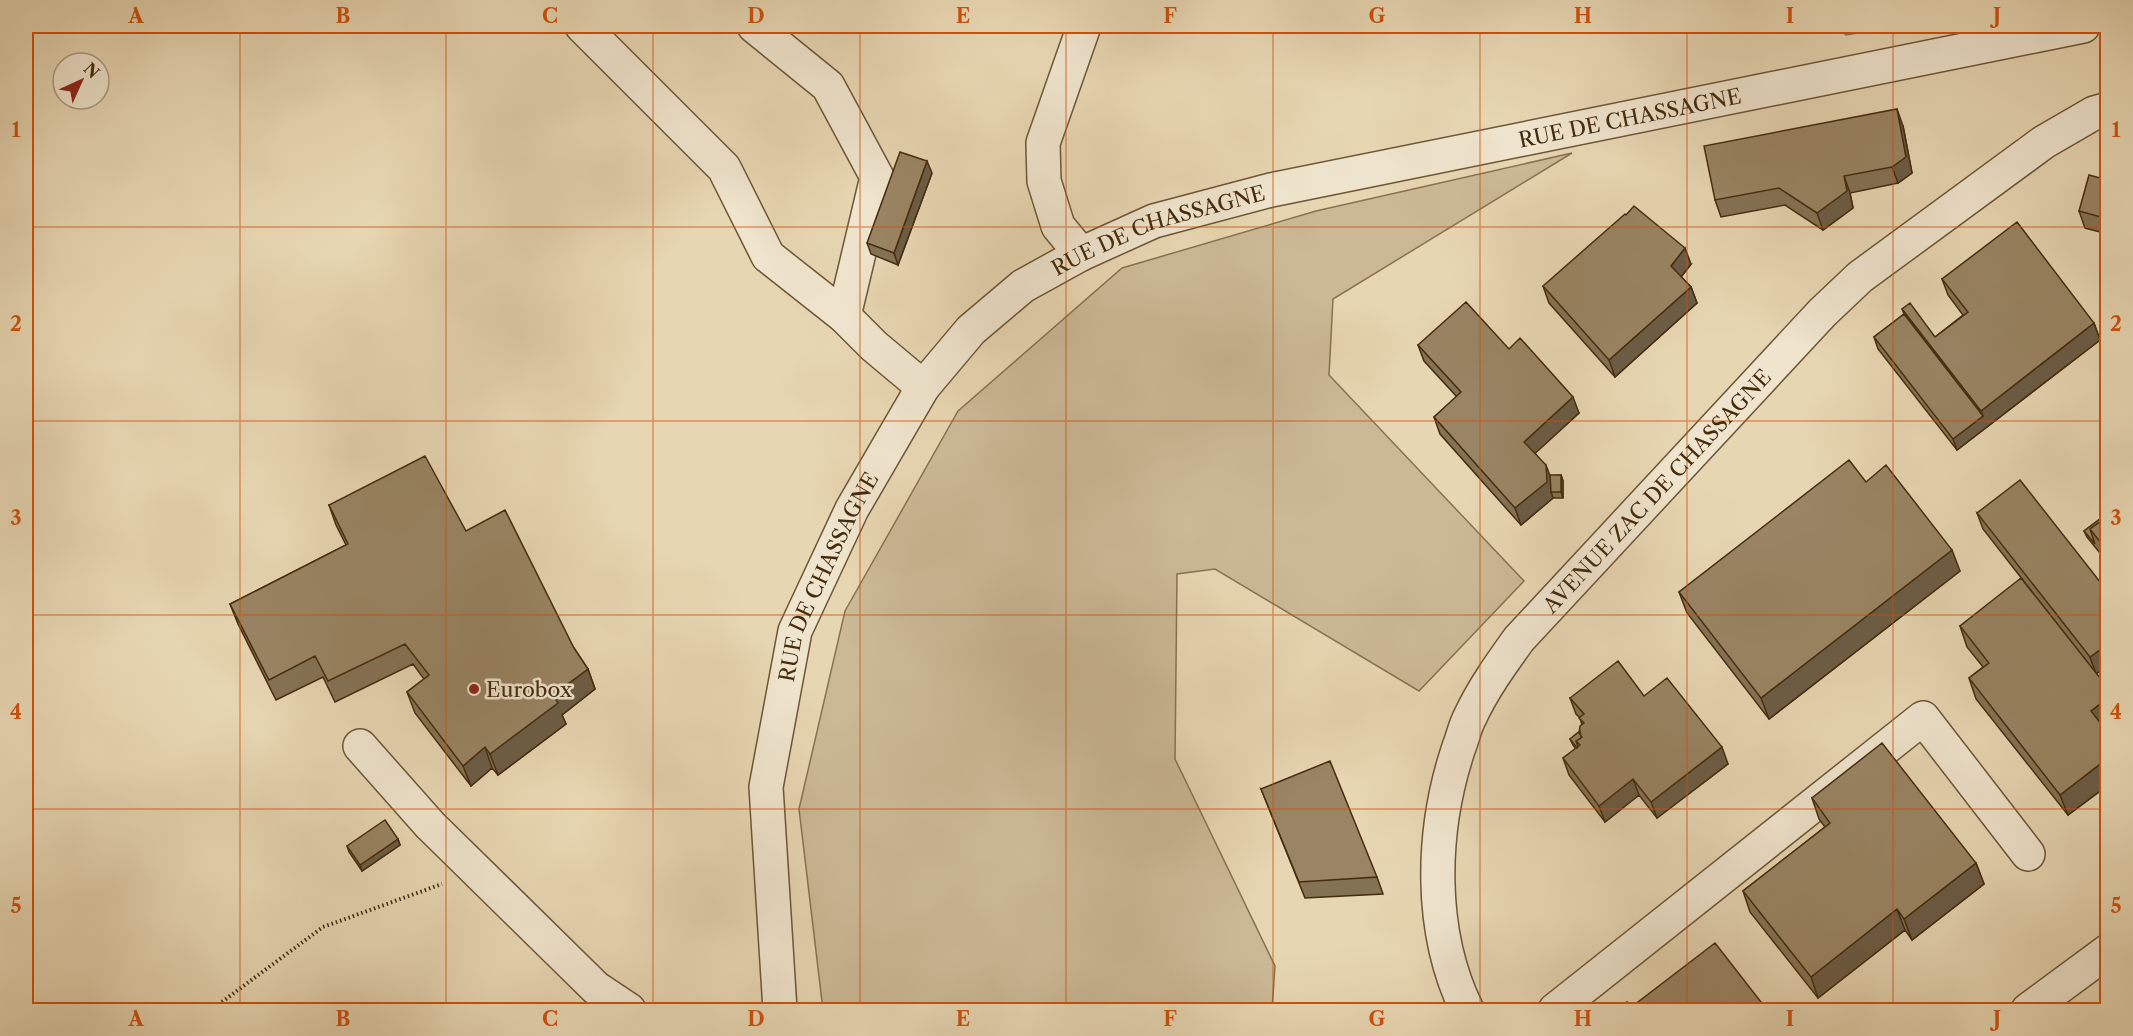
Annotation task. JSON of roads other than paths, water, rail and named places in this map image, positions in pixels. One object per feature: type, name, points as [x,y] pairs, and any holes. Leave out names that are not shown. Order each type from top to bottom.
[{"type":"street","points":[[582,26],[724,168],[768,256],[844,316],[874,346],[923,387]]},
{"type":"street","points":[[754,26],[828,86],[877,177],[844,316]]},
{"type":"street","points":[[1082,254],[1058,226],[1044,181],[1043,143],[1084,26]]},
{"type":"street","name":"RUE DE CHASSAGNE","points":[[780,1011],[766,787],[795,631],[852,509],[923,387],[971,330],[1023,286],[1082,254],[1154,221],[1271,190],[2083,26]]},
{"type":"street","name":"AVENUE ZAC DE CHASSAGNE","points":[[1467,1011],[1457,990],[1444,942],[1438,883],[1440,822],[1450,775],[1469,718],[1492,676],[1518,639],[1822,313],[1860,276],[2044,142],[2094,113],[2108,109]]},
{"type":"street","points":[[1555,1011],[1923,718],[2028,854]]},
{"type":"street","points":[[360,746],[430,825],[596,988],[628,1011]]},
{"type":"street","points":[[2028,1011],[2108,951]]},
{"type":"place","name":"Eurobox","points":[[474,689]]}]
